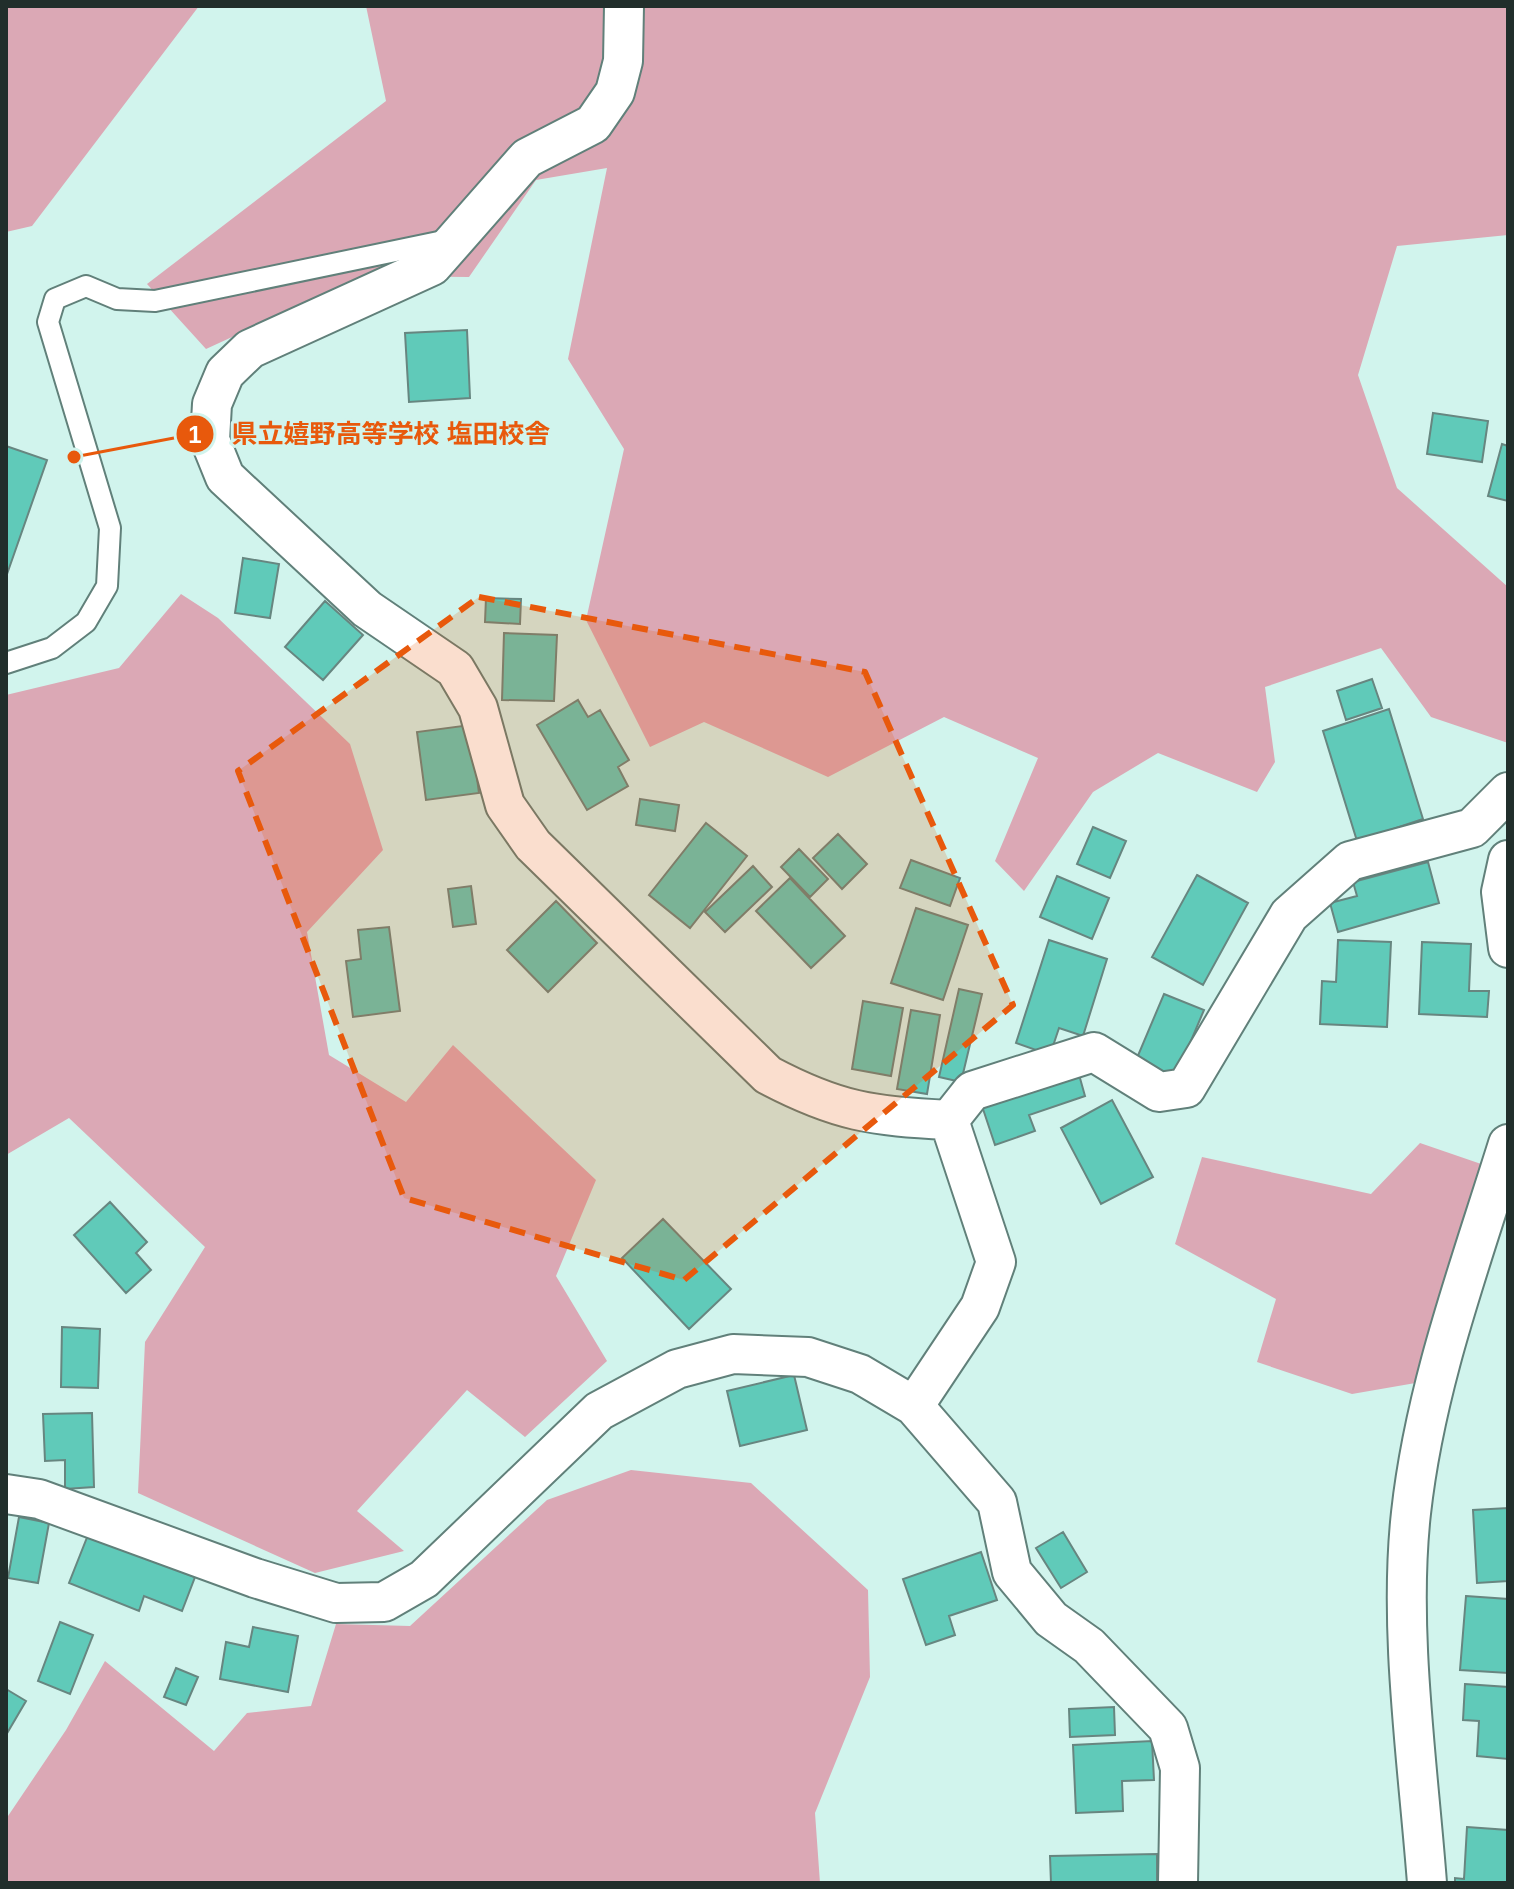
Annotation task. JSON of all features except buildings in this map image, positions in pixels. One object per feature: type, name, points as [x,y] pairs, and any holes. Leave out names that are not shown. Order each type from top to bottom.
[{"type":"street","points":[[624,6],[623,61],[615,92],[593,124],[527,158],[432,266],[250,349],[225,373],[212,404],[210,440],[225,477],[367,609],[455,669],[478,708],[505,805],[533,845],[768,1075],[812,1098],[871,1116],[949,1120]]},
{"type":"street","points":[[949,1120],[972,1091],[1094,1052],[1159,1092],[1186,1088],[1289,915],[1350,861],[1472,828],[1508,792]]},
{"type":"street","points":[[1508,860],[1501,892],[1508,948]]},
{"type":"street","points":[[914,1406],[980,1307],[996,1262],[949,1120]]},
{"type":"street","points":[[1427,1883],[1408,1620],[1411,1515],[1430,1395],[1508,1144]]},
{"type":"street","points":[[6,1494],[39,1499],[255,1578],[336,1603],[384,1602],[424,1579],[599,1411],[677,1369],[733,1354],[808,1357],[860,1374],[914,1406],[997,1502],[1012,1572],[1051,1619],[1089,1646],[1168,1728],[1180,1768],[1178,1883]]},
{"type":"lane","points":[[6,663],[52,648],[86,622],[107,586],[110,528],[48,322],[55,299],[86,286],[117,299],[155,301],[457,238]]},
{"type":"highlighted area","points":[[479,597],[865,672],[1013,1005],[684,1280],[404,1198],[238,771]]},
{"type":"shaded area","points":[[6,6],[199,6],[32,226],[6,232]]},
{"type":"shaded area","points":[[366,6],[1508,6],[1508,235],[1397,246],[1358,375],[1397,488],[1508,587],[1508,743],[1431,717],[1381,648],[1265,687],[1275,762],[1257,792],[1158,753],[1093,792],[1024,891],[995,861],[1038,758],[944,717],[828,777],[704,722],[650,747],[586,620],[624,449],[568,359],[607,168],[536,180],[469,277],[365,276],[206,349],[147,284],[386,101]]},
{"type":"shaded area","points":[[181,594],[218,618],[350,744],[383,850],[307,932],[329,1055],[406,1102],[453,1045],[596,1180],[556,1276],[607,1361],[525,1437],[467,1390],[357,1511],[404,1551],[315,1573],[138,1493],[145,1342],[205,1247],[69,1118],[6,1155],[6,695],[119,668]]},
{"type":"shaded area","points":[[1420,1143],[1487,1166],[1427,1381],[1352,1394],[1257,1362],[1276,1299],[1175,1244],[1202,1157],[1371,1194]]},
{"type":"shaded area","points":[[631,1470],[751,1483],[868,1590],[870,1677],[815,1813],[820,1883],[6,1883],[6,1819],[66,1730],[105,1661],[214,1751],[247,1713],[311,1706],[336,1624],[410,1626],[547,1500]]},
{"type":"place","name":"県立嬉野高等学校 塩田校舎","points":[[74,457]]}]
